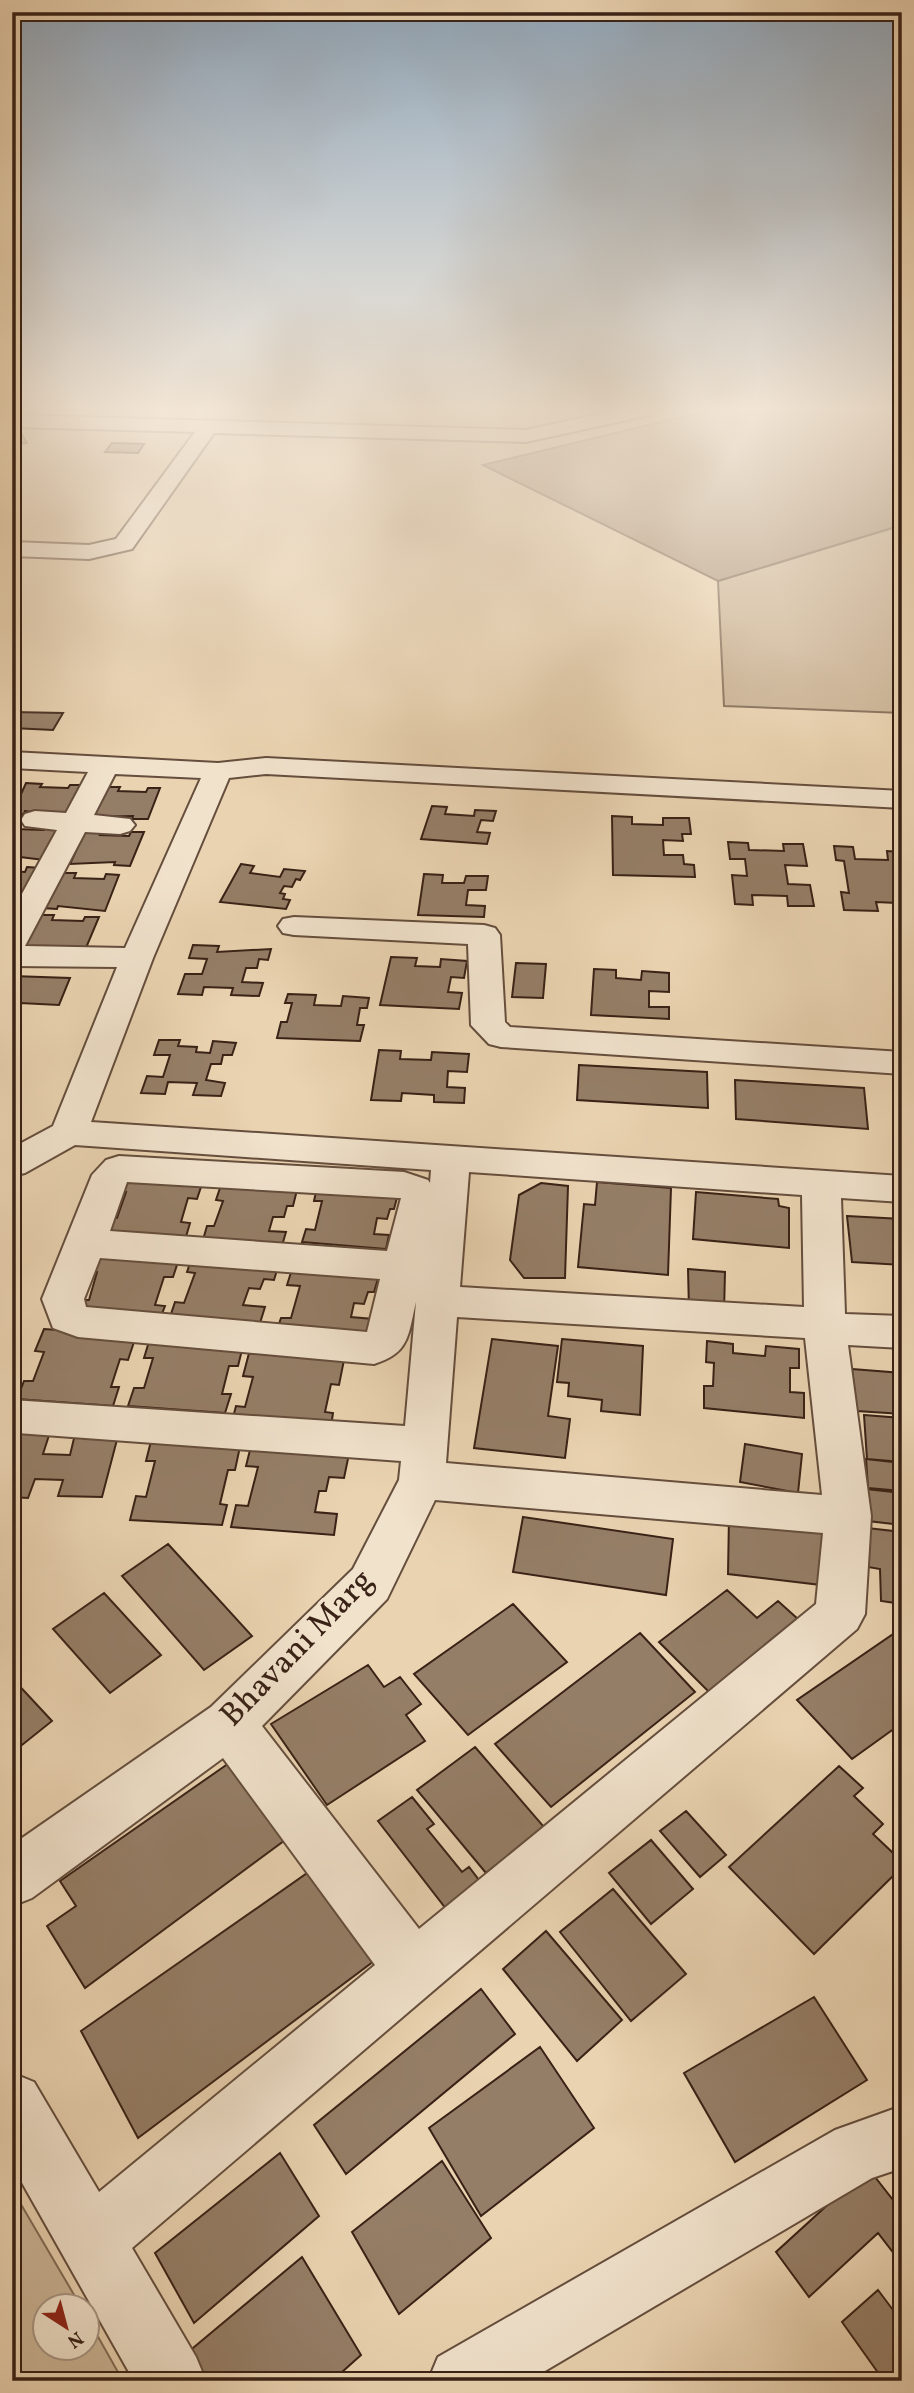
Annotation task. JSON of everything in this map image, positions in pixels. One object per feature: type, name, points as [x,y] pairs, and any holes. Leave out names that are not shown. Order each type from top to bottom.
[{"type":"street","points":[[12,549],[89,552],[124,544],[141,521]]},
{"type":"street","points":[[12,760],[218,771],[266,766],[902,800]]},
{"type":"street","points":[[12,942],[106,765]]},
{"type":"street","points":[[69,1133],[137,958],[218,771]]},
{"type":"street","points":[[35,820],[120,825]]},
{"type":"street","points":[[294,926],[484,935],[488,1025],[501,1037],[902,1063]]},
{"type":"street","points":[[12,957],[137,958]]},
{"type":"street","points":[[12,1164],[69,1133],[902,1189]]},
{"type":"street","name":"Bhavani Marg","points":[[12,1878],[229,1724],[370,1584],[423,1463],[426,1279],[451,1159]]},
{"type":"street","points":[[119,1169],[404,1185],[414,1189],[420,1198],[426,1279],[386,1340],[374,1348],[78,1322],[68,1317],[63,1299],[111,1175],[119,1169]]},
{"type":"street","points":[[91,2240],[840,1614],[848,1516],[825,1326],[821,1184]]},
{"type":"street","points":[[86,1243],[426,1279],[825,1326],[902,1332]]},
{"type":"street","points":[[17,1416],[848,1516]]},
{"type":"street","points":[[229,1724],[414,1970]]},
{"type":"street","points":[[12,2104],[173,2381]]},
{"type":"street","points":[[462,2381],[857,2152],[902,2137]]},
{"type":"shaded area","points":[[596,521],[902,521],[902,525],[718,581]]},
{"type":"shaded area","points":[[902,525],[902,713],[724,706],[718,581]]},
{"type":"shaded area","points":[[12,2189],[72,2292],[32,2292],[32,2362],[102,2362],[102,2344],[123,2381],[12,2381]]},
{"type":"building","points":[[12,712],[63,713],[53,730],[12,728]]},
{"type":"building","points":[[26,783],[42,784],[40,787],[68,788],[70,785],[83,785],[68,816],[25,811],[24,814],[12,814]]},
{"type":"building","points":[[104,787],[120,787],[118,791],[146,792],[148,788],[160,788],[148,819],[132,819],[133,816],[90,817]]},
{"type":"building","points":[[432,806],[447,807],[445,814],[474,816],[475,810],[496,811],[493,821],[481,820],[477,832],[490,833],[487,844],[421,839]]},
{"type":"building","points":[[612,816],[632,817],[632,824],[663,825],[663,818],[689,818],[691,834],[682,834],[683,841],[663,840],[664,855],[683,855],[684,864],[694,865],[695,877],[613,875]]},
{"type":"building","points":[[12,825],[17,826],[15,829],[44,830],[46,826],[59,827],[44,860],[12,856]]},
{"type":"building","points":[[85,831],[102,831],[100,835],[129,836],[131,832],[144,832],[130,866],[114,865],[115,862],[70,864]]},
{"type":"building","points":[[728,842],[748,843],[749,850],[784,851],[783,844],[803,844],[807,866],[785,865],[788,884],[810,885],[814,906],[788,906],[787,896],[752,895],[753,905],[735,904],[732,875],[747,876],[745,859],[730,859]]},
{"type":"building","points":[[834,846],[853,847],[855,859],[888,860],[887,851],[902,852],[902,871],[894,871],[897,889],[902,889],[902,912],[899,912],[897,903],[876,902],[878,911],[844,910],[841,892],[849,893],[844,861],[836,860]]},
{"type":"building","points":[[241,864],[254,866],[250,873],[280,877],[284,869],[305,871],[300,880],[296,879],[292,887],[284,886],[280,893],[285,894],[283,899],[290,900],[286,909],[220,902]]},
{"type":"building","points":[[27,867],[40,868],[24,903],[12,903],[12,871],[25,872]]},
{"type":"building","points":[[58,873],[76,873],[74,878],[104,879],[106,874],[119,875],[105,911],[58,906],[57,909],[42,908]]},
{"type":"building","points":[[424,874],[443,875],[442,883],[464,883],[466,876],[488,876],[486,890],[468,890],[466,905],[485,906],[484,917],[418,915]]},
{"type":"building","points":[[36,915],[54,915],[52,920],[83,921],[85,917],[99,917],[83,955],[18,953]]},
{"type":"building","points":[[193,945],[219,946],[217,952],[271,949],[268,960],[259,959],[257,968],[246,968],[242,982],[263,983],[259,996],[231,995],[233,988],[204,987],[202,995],[178,994],[185,974],[202,974],[207,959],[189,958]]},
{"type":"building","points":[[391,957],[417,958],[415,966],[440,967],[441,959],[467,961],[464,978],[451,977],[448,992],[462,993],[459,1009],[380,1005]]},
{"type":"building","points":[[516,963],[546,964],[543,998],[512,997]]},
{"type":"building","points":[[594,969],[616,970],[616,978],[641,980],[642,971],[669,973],[669,992],[649,991],[649,1007],[669,1007],[669,1019],[591,1015]]},
{"type":"building","points":[[12,976],[70,978],[59,1005],[20,1003],[12,1020]]},
{"type":"building","points":[[288,994],[316,995],[314,1005],[341,1006],[343,996],[369,998],[367,1008],[360,1008],[357,1025],[364,1025],[360,1041],[277,1038],[281,1022],[287,1022],[292,1003],[285,1003]]},
{"type":"building","points":[[159,1040],[180,1040],[178,1046],[197,1047],[196,1052],[210,1053],[213,1041],[236,1043],[232,1055],[223,1055],[221,1064],[211,1064],[206,1080],[225,1083],[221,1096],[193,1095],[197,1083],[168,1082],[165,1094],[141,1093],[147,1076],[163,1077],[170,1055],[154,1055]]},
{"type":"building","points":[[379,1050],[401,1051],[400,1059],[431,1060],[432,1052],[469,1054],[467,1072],[448,1071],[447,1087],[465,1088],[464,1103],[434,1102],[434,1095],[402,1093],[401,1101],[371,1100]]},
{"type":"building","points":[[579,1065],[707,1072],[708,1108],[577,1100]]},
{"type":"building","points":[[735,1080],[864,1088],[868,1129],[736,1119]]},
{"type":"building","points":[[122,1176],[203,1181],[197,1199],[188,1198],[181,1222],[190,1223],[185,1240],[101,1235],[107,1217],[117,1218],[126,1192],[116,1191]]},
{"type":"building","points":[[597,1182],[671,1188],[668,1275],[578,1267],[584,1204],[595,1205]]},
{"type":"building","points":[[541,1183],[568,1186],[565,1278],[524,1278],[510,1260],[519,1195]]},
{"type":"building","points":[[221,1185],[297,1190],[293,1206],[287,1206],[284,1217],[273,1217],[269,1231],[286,1232],[281,1249],[202,1243],[207,1226],[214,1226],[223,1201],[216,1200]]},
{"type":"building","points":[[317,1187],[398,1194],[394,1209],[390,1209],[387,1219],[377,1218],[374,1234],[389,1235],[386,1249],[302,1242],[306,1229],[315,1230],[322,1201],[314,1201]]},
{"type":"building","points":[[696,1192],[778,1199],[779,1206],[789,1208],[789,1248],[693,1239]]},
{"type":"building","points":[[847,1216],[902,1219],[902,1265],[852,1262]]},
{"type":"building","points":[[96,1253],[179,1259],[173,1277],[164,1277],[155,1305],[165,1306],[159,1321],[72,1315],[77,1300],[89,1300],[97,1272],[89,1271]]},
{"type":"building","points":[[191,1260],[277,1270],[274,1280],[264,1279],[260,1289],[249,1288],[243,1305],[265,1307],[260,1323],[171,1314],[175,1302],[184,1303],[195,1273],[187,1272]]},
{"type":"building","points":[[293,1266],[379,1275],[374,1292],[368,1292],[364,1304],[354,1303],[351,1317],[373,1319],[367,1342],[276,1333],[281,1318],[291,1318],[300,1286],[287,1285]]},
{"type":"building","points":[[688,1269],[725,1272],[724,1312],[689,1309]]},
{"type":"building","points":[[44,1329],[136,1336],[128,1360],[120,1359],[111,1387],[119,1387],[113,1406],[17,1399],[24,1381],[33,1381],[44,1352],[35,1351]]},
{"type":"building","points":[[151,1335],[244,1342],[238,1366],[229,1366],[222,1394],[231,1394],[225,1413],[128,1406],[134,1388],[144,1388],[153,1358],[144,1358]]},
{"type":"building","points":[[492,1339],[558,1346],[548,1416],[570,1419],[565,1458],[474,1448]]},
{"type":"building","points":[[562,1339],[643,1346],[640,1415],[601,1411],[602,1400],[568,1396],[569,1383],[557,1382]]},
{"type":"building","points":[[707,1341],[733,1344],[733,1353],[765,1356],[766,1346],[799,1349],[799,1368],[790,1368],[790,1392],[804,1393],[804,1418],[704,1408],[704,1386],[713,1386],[714,1363],[706,1362]]},
{"type":"building","points":[[249,1353],[344,1360],[339,1385],[331,1384],[325,1412],[333,1413],[330,1433],[231,1425],[236,1406],[245,1407],[253,1377],[243,1376]]},
{"type":"building","points":[[852,1369],[902,1373],[902,1414],[857,1411]]},
{"type":"building","points":[[864,1415],[902,1418],[902,1462],[867,1459]]},
{"type":"building","points":[[12,1428],[51,1429],[43,1454],[70,1455],[76,1430],[119,1432],[102,1497],[58,1496],[63,1480],[35,1479],[28,1498],[12,1497]]},
{"type":"building","points":[[152,1437],[241,1442],[235,1470],[228,1470],[220,1504],[227,1505],[222,1525],[130,1520],[136,1496],[146,1497],[155,1461],[146,1461]]},
{"type":"building","points":[[745,1444],[802,1454],[798,1493],[740,1482]]},
{"type":"building","points":[[251,1446],[349,1454],[344,1478],[329,1477],[326,1491],[319,1491],[315,1512],[337,1514],[334,1535],[231,1527],[236,1505],[248,1506],[258,1467],[246,1466]]},
{"type":"building","points":[[866,1459],[902,1463],[902,1491],[868,1488]]},
{"type":"building","points":[[866,1489],[902,1493],[902,1525],[868,1521]]},
{"type":"building","points":[[729,1516],[828,1527],[830,1586],[728,1574]]},
{"type":"building","points":[[523,1517],[673,1539],[666,1595],[513,1572]]},
{"type":"building","points":[[867,1528],[902,1532],[902,1616],[896,1615],[895,1603],[881,1601],[880,1569],[868,1567]]},
{"type":"building","points":[[168,1544],[252,1636],[204,1670],[122,1576]]},
{"type":"building","points":[[727,1590],[757,1618],[778,1601],[799,1620],[709,1692],[659,1642]]},
{"type":"building","points":[[104,1593],[161,1655],[110,1693],[53,1629]]},
{"type":"building","points":[[513,1604],[567,1662],[468,1735],[414,1674]]},
{"type":"building","points":[[902,1628],[902,1723],[852,1759],[797,1700]]},
{"type":"building","points":[[640,1633],[695,1692],[551,1807],[495,1744]]},
{"type":"building","points":[[368,1665],[384,1687],[400,1677],[421,1704],[406,1715],[425,1741],[327,1805],[271,1724]]},
{"type":"building","points":[[12,1678],[52,1721],[12,1753]]},
{"type":"building","points":[[475,1747],[544,1827],[486,1873],[417,1790]]},
{"type":"building","points":[[242,1754],[300,1829],[85,1988],[47,1926],[76,1906],[60,1881]]},
{"type":"building","points":[[839,1766],[863,1788],[854,1796],[883,1824],[873,1834],[892,1852],[902,1842],[902,1867],[814,1954],[729,1867]]},
{"type":"building","points":[[412,1797],[434,1824],[427,1829],[462,1872],[469,1867],[482,1884],[447,1910],[378,1821]]},
{"type":"building","points":[[686,1811],[726,1855],[700,1877],[660,1831]]},
{"type":"building","points":[[651,1840],[693,1889],[651,1924],[609,1873]]},
{"type":"building","points":[[323,1862],[386,1952],[138,2138],[81,2031]]},
{"type":"building","points":[[613,1889],[686,1974],[631,2021],[560,1932]]},
{"type":"building","points":[[546,1931],[622,2020],[577,2061],[503,1969]]},
{"type":"building","points":[[481,1989],[515,2034],[346,2174],[314,2125]]},
{"type":"building","points":[[814,1997],[867,2080],[735,2162],[684,2073]]},
{"type":"building","points":[[540,2047],[594,2128],[481,2216],[429,2128]]},
{"type":"building","points":[[280,2153],[319,2216],[194,2323],[155,2253]]},
{"type":"building","points":[[442,2161],[491,2238],[399,2314],[352,2232]]},
{"type":"building","points":[[868,2168],[897,2205],[902,2201],[902,2264],[878,2233],[809,2297],[776,2252]]},
{"type":"building","points":[[302,2257],[361,2355],[332,2381],[202,2381],[187,2353]]},
{"type":"building","points":[[878,2290],[902,2322],[902,2381],[884,2381],[842,2322]]}]
